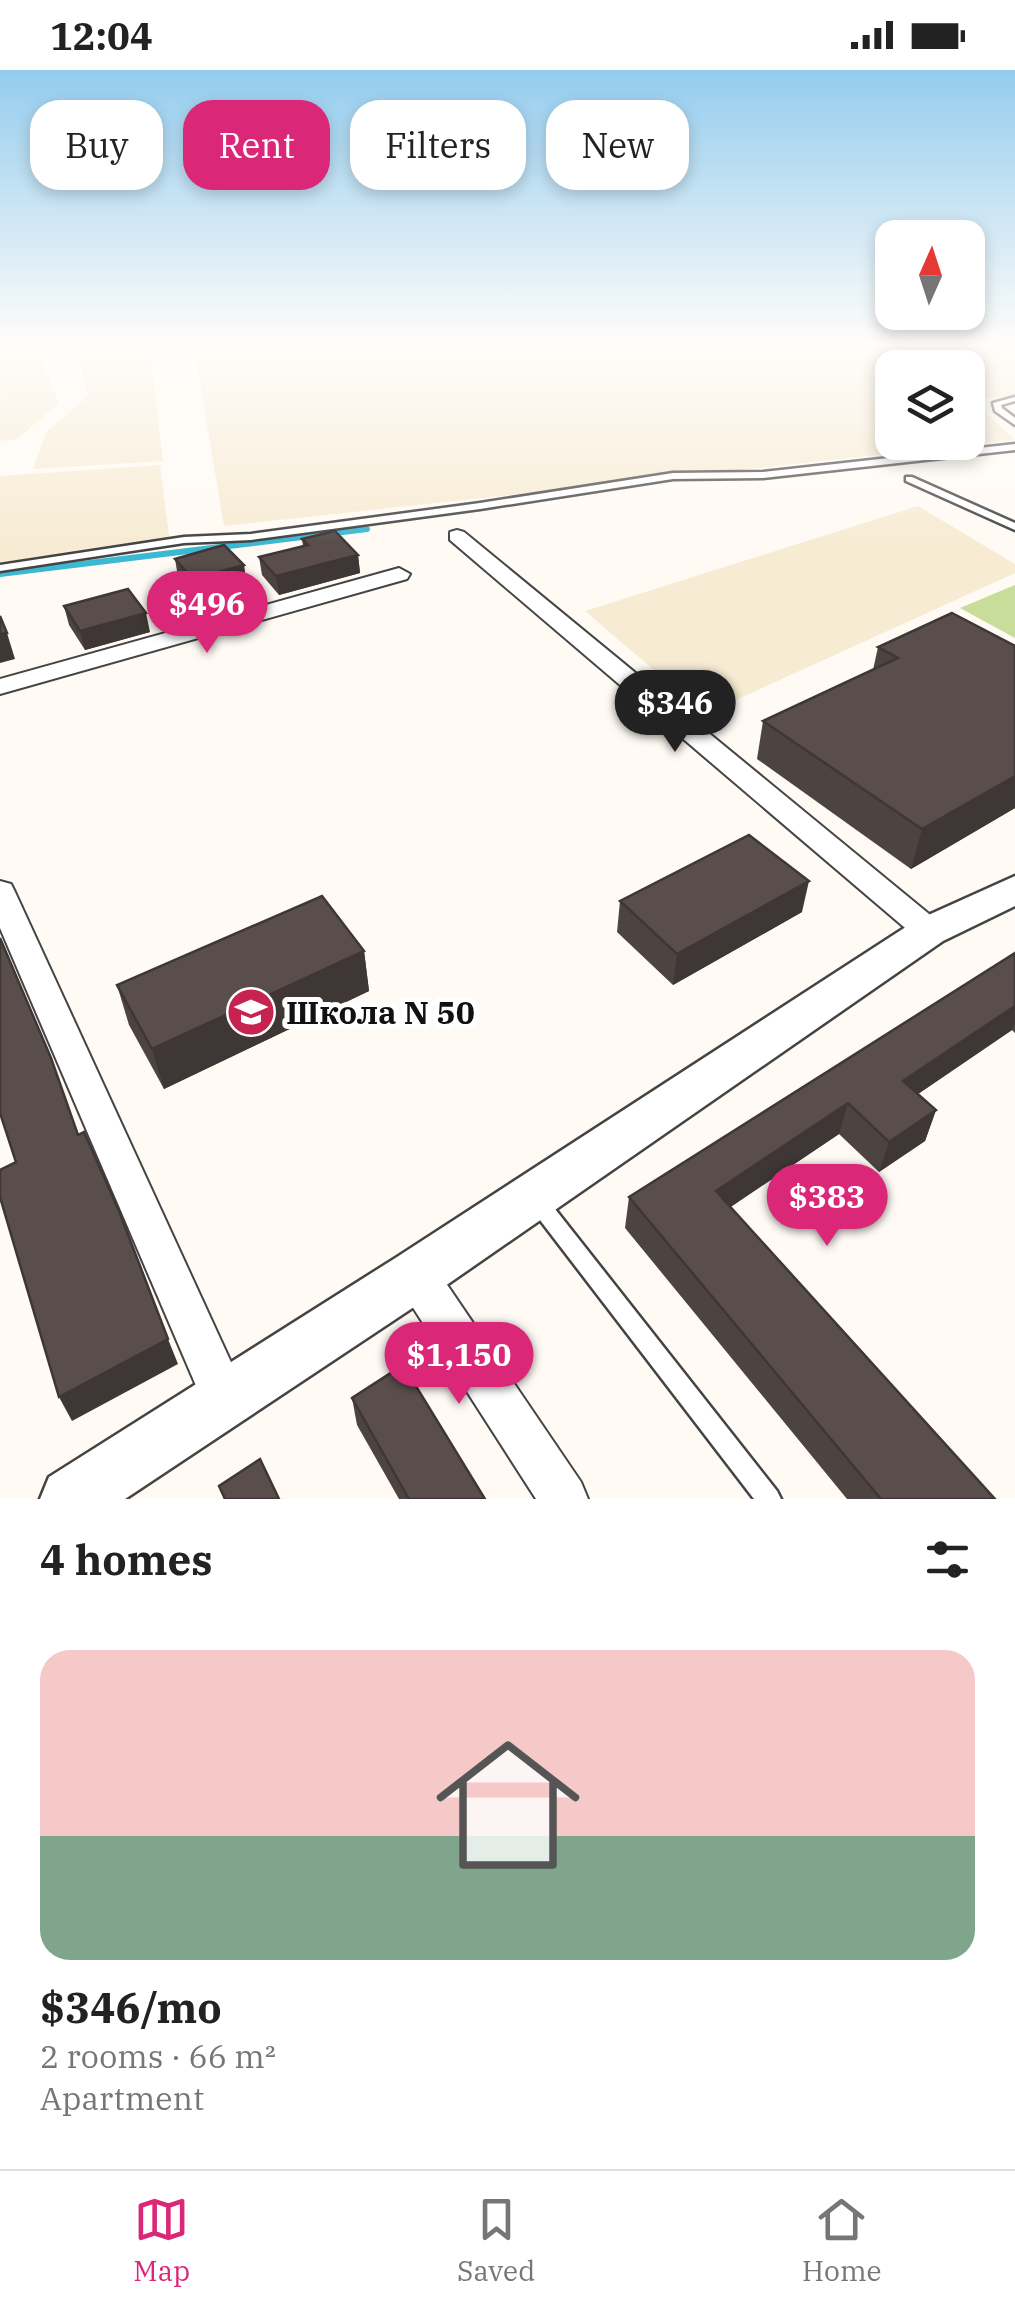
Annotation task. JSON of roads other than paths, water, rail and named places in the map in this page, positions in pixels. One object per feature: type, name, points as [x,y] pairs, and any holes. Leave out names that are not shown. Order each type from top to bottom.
[{"type":"street","points":[[456,536],[929,931]]},
{"type":"street","points":[[0,687],[400,574]]},
{"type":"street","points":[[0,892],[225,1400]]},
{"type":"street","points":[[71,1499],[416,1275],[929,931],[1010,900]]},
{"type":"street","points":[[416,1275],[564,1499]]},
{"type":"lane","points":[[0,568],[184,540],[251,536],[480,506],[674,476],[763,475],[1015,447]]},
{"type":"lane","points":[[908,479],[1015,527]]},
{"type":"lane","points":[[534,1196],[769,1499]]},
{"type":"waterway","points":[[0,574],[367,529]]},
{"type":"place","name":"Школа N 50","points":[[251,1012]]}]
